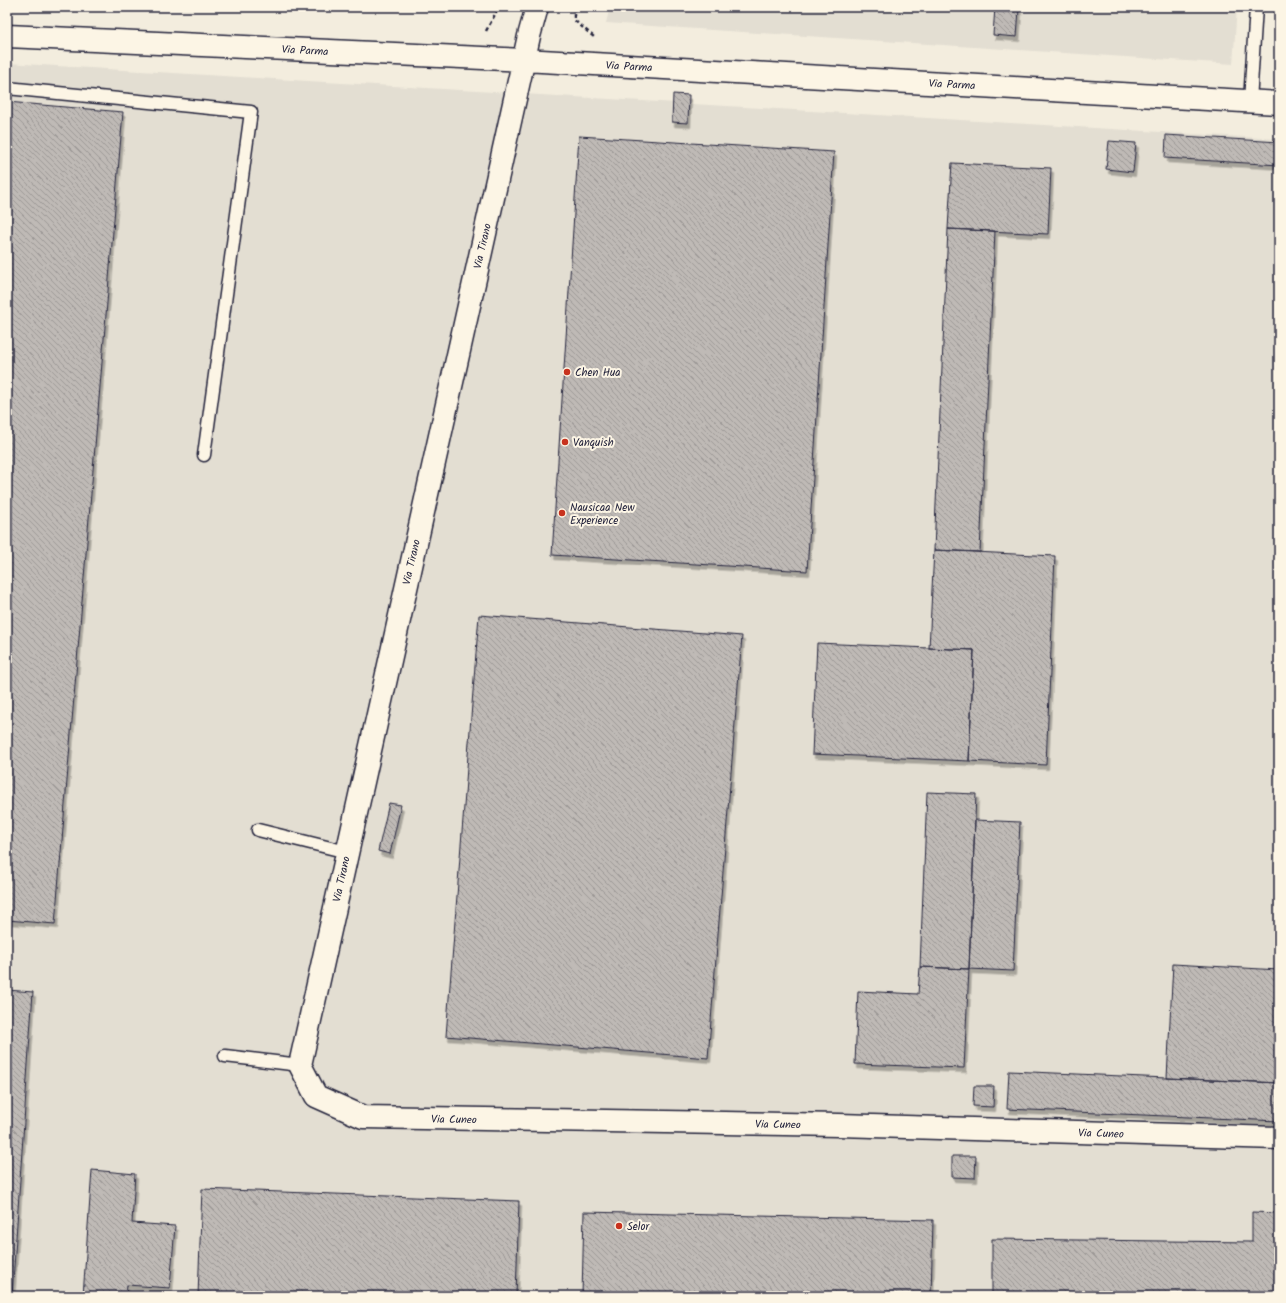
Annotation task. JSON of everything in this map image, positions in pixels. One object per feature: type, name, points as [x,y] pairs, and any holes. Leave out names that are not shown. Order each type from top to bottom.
[{"type":"street","name":"Via Tirano","points":[[300,1065],[537,7]]},
{"type":"street","name":"Via Parma","points":[[7,36],[524,60],[1279,103]]},
{"type":"street","name":"Via Cuneo","points":[[300,1065],[316,1096],[363,1117],[839,1125],[1279,1138]]},
{"type":"lane","points":[[1250,101],[1256,7]]},
{"type":"lane","points":[[7,88],[251,112],[204,455]]},
{"type":"lane","points":[[258,830],[347,852]]},
{"type":"lane","points":[[225,1056],[300,1065]]},
{"type":"shaded area","points":[[610,7],[1237,7],[1233,64],[606,23]]},
{"type":"shaded area","points":[[7,63],[1279,139],[1279,1296],[7,1296]]},
{"type":"building","points":[[995,7],[1019,9],[1017,37],[993,35]]},
{"type":"building","points":[[673,94],[689,95],[688,123],[672,122]]},
{"type":"building","points":[[7,102],[123,112],[55,924],[7,920]]},
{"type":"building","points":[[1166,135],[1279,142],[1279,165],[1165,158]]},
{"type":"building","points":[[579,136],[834,152],[807,571],[552,555]]},
{"type":"building","points":[[1109,141],[1136,143],[1133,172],[1106,169]]},
{"type":"building","points":[[952,163],[1051,168],[1048,234],[948,229]]},
{"type":"building","points":[[948,229],[995,231],[980,552],[934,550]]},
{"type":"building","points":[[934,550],[1055,556],[1046,765],[969,761],[974,650],[929,648]]},
{"type":"building","points":[[479,615],[742,636],[708,1058],[446,1036]]},
{"type":"building","points":[[817,643],[974,650],[969,761],[812,754]]},
{"type":"building","points":[[927,792],[976,794],[969,969],[920,967]]},
{"type":"building","points":[[389,803],[401,805],[390,854],[378,851]]},
{"type":"building","points":[[975,820],[1020,822],[1013,971],[969,969]]},
{"type":"building","points":[[1173,964],[1279,970],[1279,1083],[1167,1078]]},
{"type":"building","points":[[920,967],[969,969],[964,1068],[855,1064],[858,991],[918,994]]},
{"type":"building","points":[[7,990],[33,992],[12,1296],[7,1296]]},
{"type":"building","points":[[1009,1071],[1279,1083],[1279,1121],[1007,1109]]},
{"type":"building","points":[[974,1086],[994,1086],[993,1107],[973,1106]]},
{"type":"building","points":[[952,1156],[976,1156],[975,1178],[952,1177]]},
{"type":"building","points":[[92,1170],[135,1174],[132,1223],[175,1226],[170,1288],[127,1285],[126,1296],[83,1296]]},
{"type":"building","points":[[202,1189],[519,1201],[516,1296],[198,1296]]},
{"type":"building","points":[[584,1212],[933,1220],[931,1296],[582,1296]]},
{"type":"building","points":[[1252,1212],[1279,1213],[1279,1296],[992,1296],[992,1239],[1252,1242]]},
{"type":"place","name":"Chen Hua","points":[[567,372]]},
{"type":"place","name":"Vanquish","points":[[565,442]]},
{"type":"place","name":"Nausicaa New Experience","points":[[562,513]]},
{"type":"place","name":"Selor","points":[[619,1226]]}]
